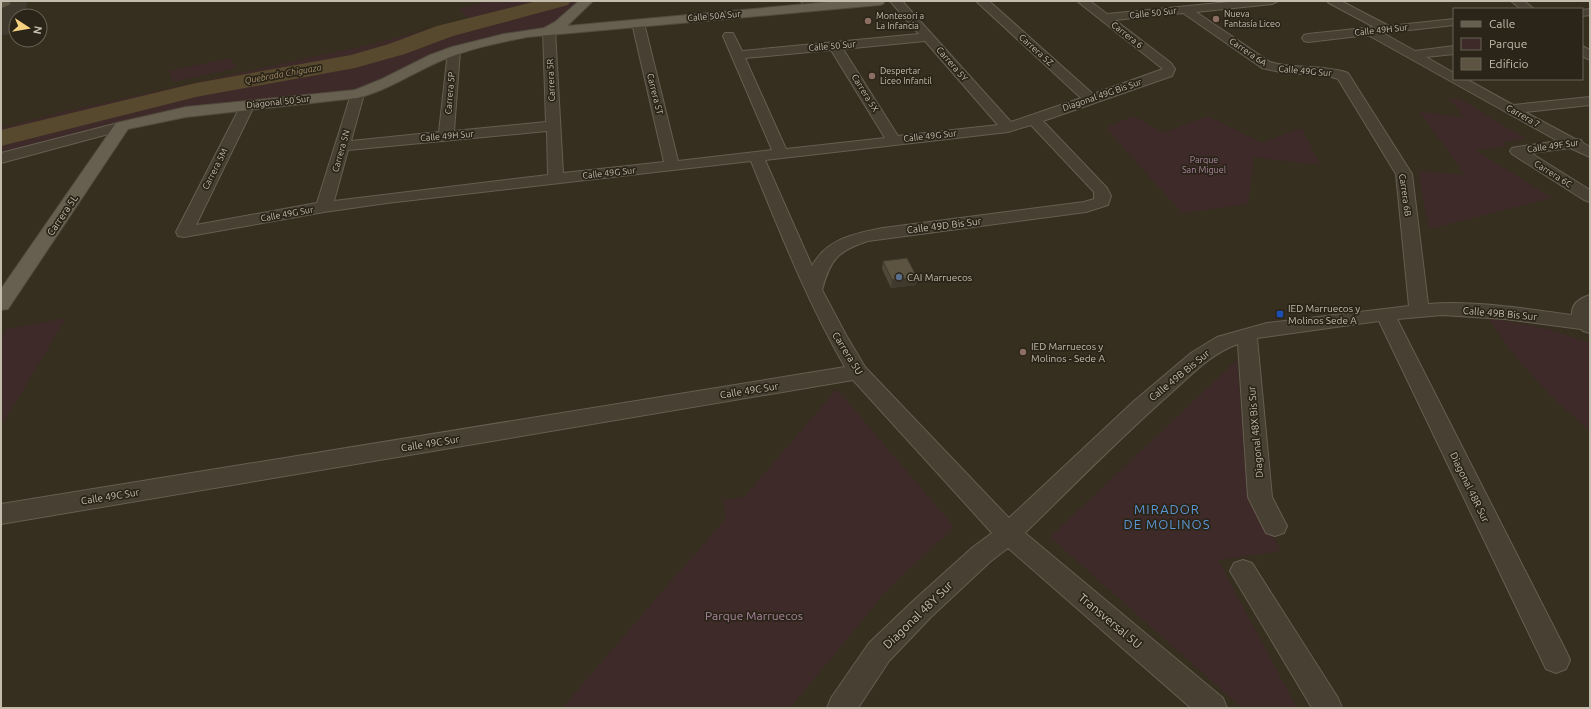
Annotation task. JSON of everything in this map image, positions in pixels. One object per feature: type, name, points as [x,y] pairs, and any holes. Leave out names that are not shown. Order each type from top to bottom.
[{"type":"main road","points":[[549,30],[562,24],[576,8],[587,1]]},
{"type":"main road","name":"Calle 50A Sur","points":[[549,30],[809,4],[879,1]]},
{"type":"main road","name":"Diagonal 50 Sur","points":[[122,126],[181,113],[357,94],[383,84],[429,60],[454,50],[497,39],[549,30]]},
{"type":"main road","name":"Carrera 5L","points":[[1,304],[122,126]]},
{"type":"street","name":"Carrera 5Y","points":[[896,1],[1008,128]]},
{"type":"street","name":"Carrera 5Z","points":[[982,1],[1090,99]]},
{"type":"street","name":"Carrera 6","points":[[1083,1],[1169,69]]},
{"type":"street","name":"Calle 50 Sur","points":[[1105,18],[1272,1]]},
{"type":"street","points":[[1333,1],[1388,30]]},
{"type":"street","points":[[1517,1],[1527,8]]},
{"type":"street","name":"Carrera 6A","points":[[1185,10],[1262,63],[1271,67]]},
{"type":"street","name":"Carrera 5T","points":[[638,22],[672,166]]},
{"type":"street","name":"Calle 49H Sur","points":[[1308,38],[1453,23]]},
{"type":"street","name":"Carrera 5R","points":[[549,30],[556,179]]},
{"type":"street","name":"Carrera 7","points":[[1370,31],[1453,77]]},
{"type":"street","points":[[729,36],[781,153]]},
{"type":"street","name":"Calle 50 Sur","points":[[737,55],[928,37]]},
{"type":"street","name":"Carrera 5X","points":[[835,46],[894,141]]},
{"type":"street","name":"Carrera 5P","points":[[446,136],[454,50]]},
{"type":"street","points":[[1412,55],[1453,50]]},
{"type":"street","name":"Calle 49G Sur","points":[[1271,67],[1340,74]]},
{"type":"street","name":"Diagonal 49G Bis Sur","points":[[1034,119],[1167,73],[1169,69]]},
{"type":"street","name":"Carrera 6B","points":[[1340,74],[1344,78],[1404,174],[1419,310]]},
{"type":"street","name":"Carrera 7","points":[[1459,80],[1590,153]]},
{"type":"street","name":"Carrera 5N","points":[[324,207],[357,94]]},
{"type":"street","points":[[1511,109],[1590,101]]},
{"type":"street","name":"Carrera 5M","points":[[184,232],[247,106]]},
{"type":"street","name":"Calle 49G Sur","points":[[184,232],[324,207],[387,198],[1008,128],[1034,119]]},
{"type":"street","name":"Calle 49D Bis Sur","points":[[813,290],[818,271],[824,260],[842,244],[853,240],[883,233],[1086,207],[1102,202],[1103,196],[1101,191],[1034,119]]},
{"type":"street","name":"Diagonal 50 Sur","points":[[1,158],[122,126]]},
{"type":"street","name":"Calle 49H Sur","points":[[342,146],[553,126]]},
{"type":"street","name":"Calle 49F Sur","points":[[1517,151],[1590,141]]},
{"type":"street","name":"Carrera 6C","points":[[1517,151],[1583,187],[1590,197]]},
{"type":"street","name":"Carrera 5U","points":[[756,156],[813,290],[836,335],[858,372],[1008,534]]},
{"type":"street","name":"Calle 49B Bis Sur","points":[[1588,325],[1581,314],[1582,307],[1590,301]]},
{"type":"street","name":"Calle 49B Bis Sur","points":[[1008,534],[1141,407],[1180,373],[1213,348],[1224,342],[1246,334],[1267,329],[1419,310],[1442,309],[1471,310],[1588,325]]},
{"type":"street","name":"Diagonal 48R Sur","points":[[1385,314],[1556,660]]},
{"type":"street","name":"Diagonal 48X Bis Sur","points":[[1246,334],[1260,497],[1275,526]]},
{"type":"street","name":"Calle 49C Sur","points":[[1,514],[858,372]]},
{"type":"street","name":"Diagonal 48Y Sur","points":[[841,708],[879,652],[922,609],[982,554],[1008,534]]},
{"type":"street","name":"Transversal 5U","points":[[1008,534],[1213,708]]},
{"type":"street","points":[[1243,571],[1328,708]]},
{"type":"green space","points":[[489,1],[580,1],[566,11],[556,23],[549,26],[514,33],[352,92],[221,104],[1,154],[1,128],[63,112],[373,44],[469,18],[458,9]]},
{"type":"green space","points":[[230,58],[236,68],[173,82],[169,71]]},
{"type":"green space","points":[[1449,98],[1460,99],[1526,139],[1502,142],[1508,146],[1475,150],[1552,198],[1429,229],[1418,171],[1465,175],[1420,112],[1464,117]]},
{"type":"green space","name":"Parque San Miguel","points":[[1133,116],[1164,133],[1208,116],[1262,143],[1302,128],[1320,165],[1254,157],[1248,204],[1182,213],[1106,128]]},
{"type":"green space","points":[[66,318],[1,427],[1,338],[7,329]]},
{"type":"green space","points":[[1488,318],[1548,329],[1590,343],[1590,430],[1559,404],[1517,359]]},
{"type":"green space","points":[[1237,360],[1247,493],[1281,551],[1218,560],[1297,708],[1242,708],[1050,537]]},
{"type":"green space","name":"Parque Marruecos","points":[[837,389],[954,527],[889,588],[790,708],[562,708],[673,579],[673,577],[676,576],[726,518],[723,500],[744,497]]},
{"type":"building","points":[[1,1],[11,1],[10,5],[1,9]]},
{"type":"building","points":[[907,258],[917,277],[892,280],[883,261]]},
{"type":"waterway","name":"Quebrada Chiguaza","points":[[1,138],[196,90],[355,61],[397,49],[445,31],[561,1]]},
{"type":"place","name":"Nueva Fantasía Liceo","points":[[1216,19]]},
{"type":"place","name":"Montesori a La Infancia","points":[[868,21]]},
{"type":"place","name":"Despertar Liceo Infantil","points":[[872,76]]},
{"type":"place","name":"CAI Marruecos","points":[[899,277]]},
{"type":"place","name":"IED Marruecos y Molinos Sede A","points":[[1280,314]]},
{"type":"place","name":"IED Marruecos y Molinos - Sede A","points":[[1023,352]]},
{"type":"district","name":"MIRADOR DE MOLINOS","points":[[1167,516]]}]
